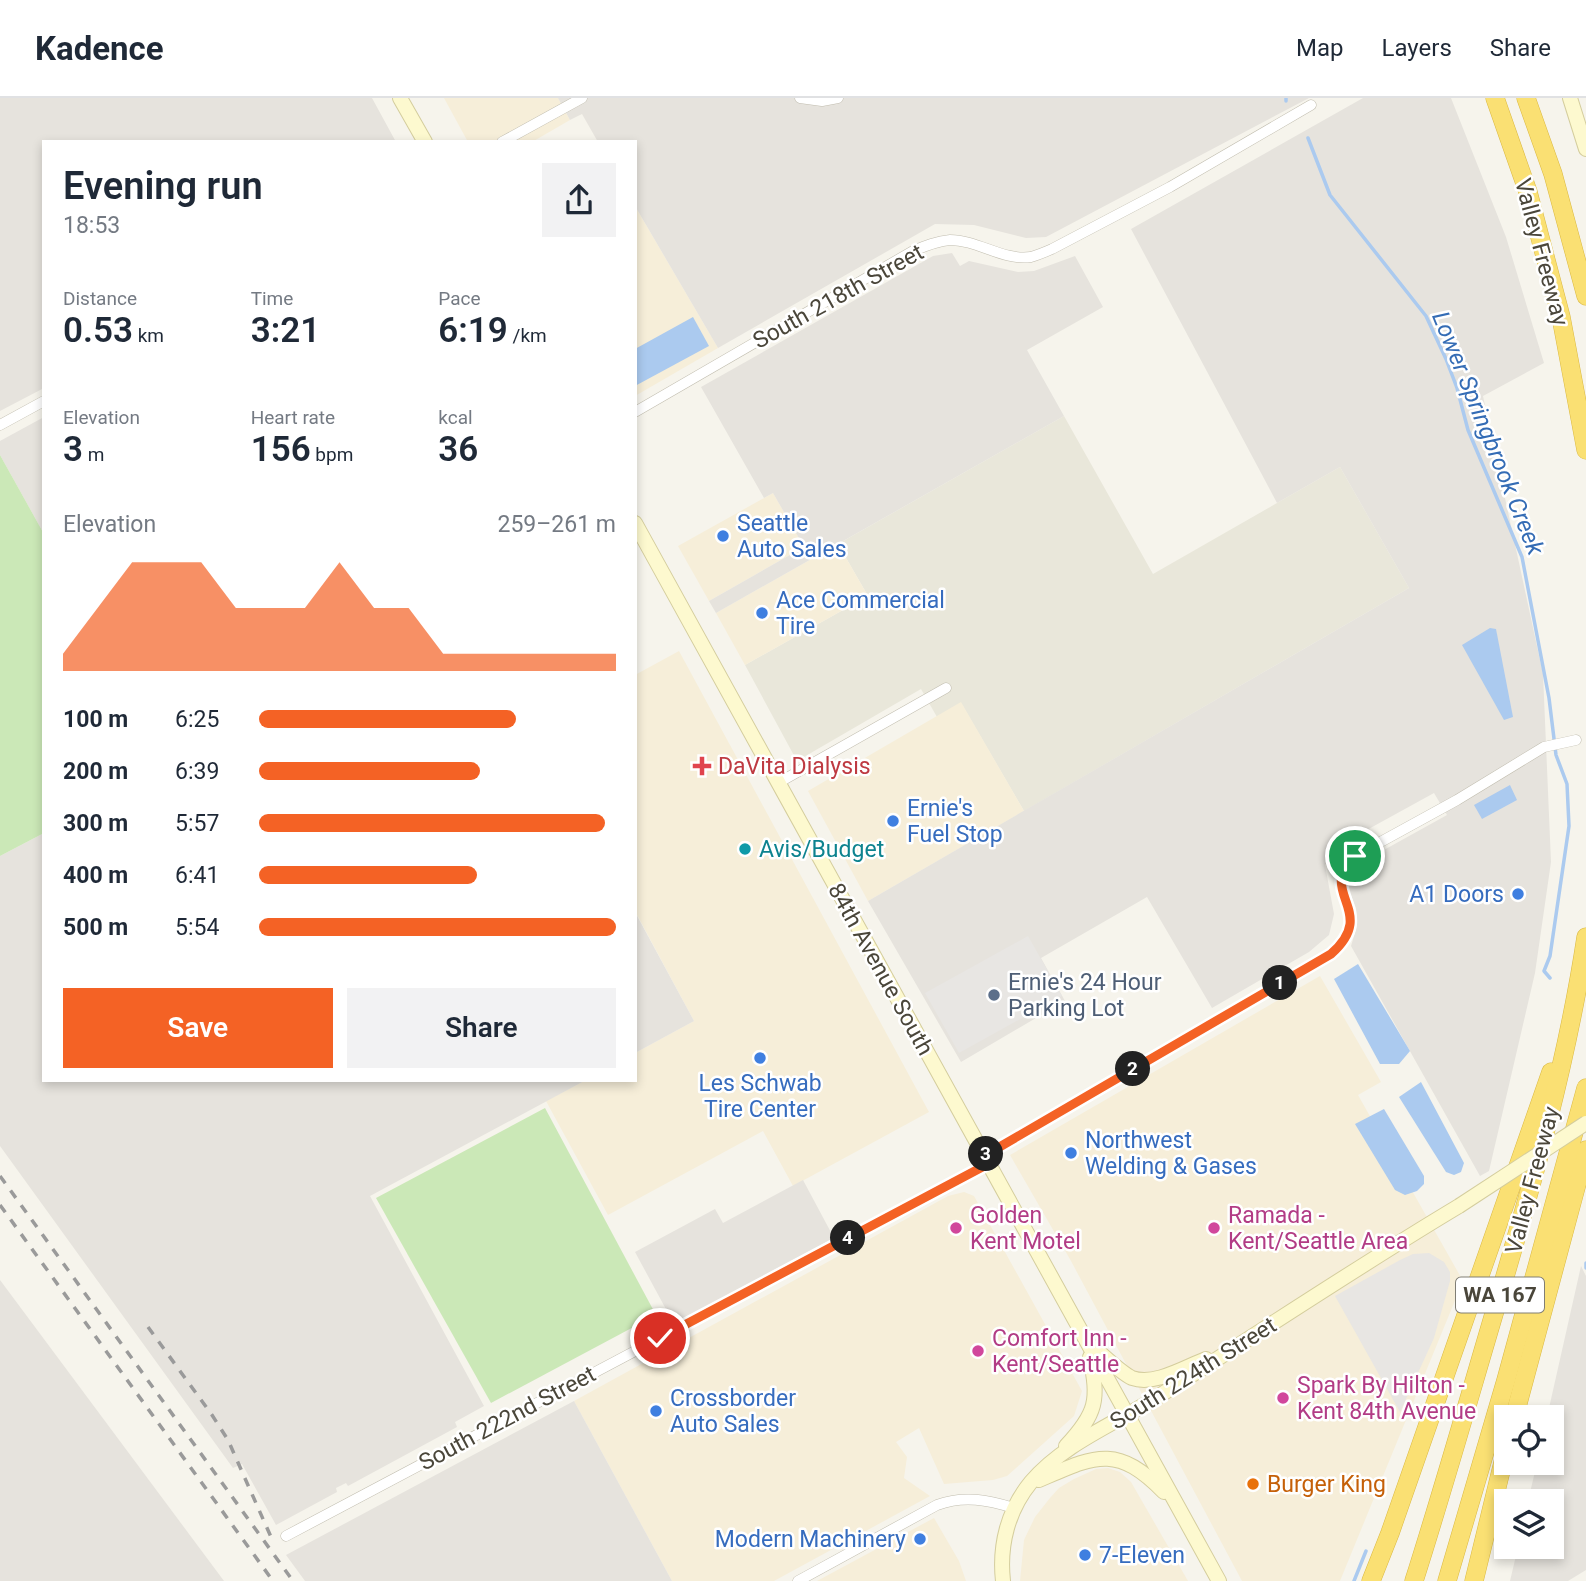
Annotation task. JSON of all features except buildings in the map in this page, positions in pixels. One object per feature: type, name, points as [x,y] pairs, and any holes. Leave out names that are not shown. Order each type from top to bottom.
[{"type":"highway","name":"Valley Freeway","points":[[1495,98],[1528,192],[1561,317],[1586,450]]},
{"type":"highway","name":"Valley Freeway","points":[[1526,98],[1552,174],[1586,296]]},
{"type":"highway","name":"Valley Freeway","points":[[1414,1581],[1529,1197],[1553,1105],[1586,937]]},
{"type":"highway","points":[[1371,1581],[1574,1006]]},
{"type":"highway","name":"Valley Freeway","points":[[1447,1581],[1506,1380],[1586,1088]]},
{"type":"highway","points":[[1517,1405],[1586,1150]]},
{"type":"highway","points":[[1474,1581],[1500,1475]]},
{"type":"main road","points":[[400,98],[424,140]]},
{"type":"main road","points":[[1570,98],[1586,149]]},
{"type":"main road","name":"84th Avenue South","points":[[637,527],[1219,1581]]},
{"type":"main road","name":"South 224th Street","points":[[1003,1581],[1003,1545],[1014,1508],[1030,1483],[1051,1462],[1586,1124]]},
{"type":"main road","points":[[1087,1342],[1131,1377],[1144,1379],[1156,1378],[1235,1348]]},
{"type":"main road","points":[[1051,1462],[1088,1419],[1097,1395],[1087,1342]]},
{"type":"main road","points":[[1030,1483],[1083,1461],[1097,1458],[1118,1460],[1143,1472],[1179,1509]]},
{"type":"street","points":[[506,140],[582,98]]},
{"type":"street","points":[[800,98],[838,98]]},
{"type":"street","name":"South 218th Street","points":[[637,411],[930,243],[949,240],[966,242],[1012,257],[1031,257],[1052,249],[1182,181],[1311,105]]},
{"type":"street","points":[[0,425],[42,402]]},
{"type":"street","points":[[778,783],[946,688]]},
{"type":"street","name":"South 222nd Street","points":[[286,1535],[986,1160],[1331,954],[1343,943],[1351,921],[1340,879],[1345,864],[1544,747],[1576,740]]},
{"type":"street","points":[[798,1581],[950,1500],[977,1499],[1014,1508]]},
{"type":"shaded area","points":[[0,98],[372,98],[395,140],[42,140],[42,389],[0,411]]},
{"type":"shaded area","points":[[444,98],[558,98],[570,120],[535,140],[467,140]]},
{"type":"shaded area","points":[[558,98],[1309,98],[1046,237],[1026,238],[974,225],[935,224],[718,348],[637,209],[637,140],[597,140],[582,114],[570,120]]},
{"type":"shaded area","points":[[1363,98],[1451,98],[1506,237],[1544,363],[1483,396],[1543,674],[1551,862],[1535,973],[1489,1171],[1480,1176],[1351,946],[1357,926],[1356,908],[1347,886],[1348,876],[1355,866],[1447,815],[1434,793],[1334,848],[1325,865],[1334,914],[1329,935],[1309,952],[1212,1008],[1147,897],[1041,958],[1065,1001],[961,1062],[868,901],[1409,588],[1340,467],[1277,503],[1131,229]]},
{"type":"shaded area","points":[[637,209],[718,348],[637,395]]},
{"type":"shaded area","points":[[952,253],[960,266],[969,261],[1018,272],[1034,271],[1075,256],[1103,307],[1027,350],[1064,416],[716,613],[709,601],[804,547],[773,493],[764,498],[701,387],[933,256]]},
{"type":"shaded area","points":[[1064,416],[1153,574],[1340,467],[1409,588],[1024,811],[961,703],[937,717],[921,689],[797,761],[745,665],[868,596],[838,544]]},
{"type":"shaded area","points":[[42,418],[42,530],[0,455],[0,441]]},
{"type":"shaded area","points":[[773,493],[804,547],[709,601],[678,546]]},
{"type":"shaded area","points":[[838,544],[868,596],[745,665],[716,613]]},
{"type":"shaded area","points":[[679,651],[929,1112],[793,1186],[763,1131],[608,1215],[546,1101],[582,1082],[637,1082],[637,1052],[694,1021],[637,915],[637,674]]},
{"type":"shaded area","points":[[961,702],[1024,811],[868,901],[808,791]]},
{"type":"shaded area","points":[[42,834],[42,1082],[582,1082],[370,1196],[484,1406],[455,1422],[457,1427],[348,1486],[346,1483],[336,1488],[337,1492],[276,1525],[242,1464],[233,1468],[0,1146],[0,856]]},
{"type":"shaded area","points":[[637,916],[694,1021],[637,1052]]},
{"type":"shaded area","name":"Ernie's 24 Hour Parking Lot","points":[[1028,936],[1062,996],[959,1053],[925,993]]},
{"type":"shaded area","points":[[1320,976],[1381,1082],[1358,1095],[1463,1281],[1340,1581],[1242,1581],[1071,1261],[1010,1155]]},
{"type":"shaded area","points":[[803,1180],[834,1238],[674,1324],[635,1252],[715,1209],[723,1223]]},
{"type":"shaded area","points":[[964,1192],[974,1196],[1082,1391],[1074,1416],[1007,1476],[993,1480],[944,1484],[919,1428],[896,1442],[907,1457],[904,1478],[930,1496],[774,1581],[672,1581],[574,1401],[948,1196]]},
{"type":"shaded area","points":[[1429,1253],[1444,1262],[1450,1272],[1450,1281],[1434,1338],[1400,1412],[1335,1296],[1413,1254]]},
{"type":"shaded area","points":[[1581,1266],[1586,1276],[1586,1570],[1568,1581],[1510,1581],[1515,1559],[1564,1559],[1564,1489],[1531,1489],[1534,1475],[1564,1475],[1564,1405],[1550,1405]]},
{"type":"shaded area","points":[[0,1280],[224,1581],[0,1581]]},
{"type":"shaded area","points":[[574,1401],[672,1581],[305,1581],[286,1555]]},
{"type":"shaded area","points":[[1108,1468],[1120,1472],[1131,1482],[1188,1581],[1020,1581],[1024,1540],[1035,1517],[1059,1488],[1096,1469]]},
{"type":"shaded area","name":"Modern Machinery","points":[[934,1518],[959,1561],[966,1581],[817,1581]]},
{"type":"green space","points":[[0,455],[42,530],[42,834],[0,856]]},
{"type":"green space","points":[[545,1108],[656,1315],[491,1403],[376,1198]]},
{"type":"water","points":[[693,317],[709,346],[637,385],[637,348]]},
{"type":"water","points":[[1490,628],[1496,629],[1513,717],[1504,720],[1462,645]]},
{"type":"water","points":[[1510,785],[1517,800],[1482,819],[1474,805]]},
{"type":"water","points":[[1358,964],[1410,1051],[1399,1064],[1380,1064],[1334,979]]},
{"type":"water","points":[[1421,1082],[1464,1163],[1461,1172],[1454,1175],[1446,1172],[1399,1097]]},
{"type":"water","points":[[1384,1109],[1424,1176],[1424,1184],[1417,1191],[1405,1195],[1395,1190],[1355,1124]]},
{"type":"waterway","name":"Lower Springbrook Creek","points":[[1308,138],[1330,195],[1426,316],[1457,388],[1468,430],[1522,557],[1549,698],[1556,755],[1567,784],[1569,826],[1550,956],[1544,971],[1550,978]]},
{"type":"waterway","points":[[1586,1263],[1586,1268]]},
{"type":"waterway","points":[[1354,1581],[1366,1551]]},
{"type":"railway","points":[[0,1176],[293,1581]]},
{"type":"railway","points":[[0,1205],[273,1581]]},
{"type":"railway","points":[[148,1327],[228,1440],[271,1537]]},
{"type":"place","name":"Seattle Auto Sales","points":[[723,536]]},
{"type":"place","name":"Ace Commercial Tire","points":[[762,613]]},
{"type":"place","name":"DaVita Dialysis","points":[[702,766]]},
{"type":"place","name":"Ernie's Fuel Stop","points":[[893,821]]},
{"type":"place","name":"Avis/Budget","points":[[745,849]]},
{"type":"place","name":"A1 Doors","points":[[1518,894]]},
{"type":"place","name":"Ernie's 24 Hour Parking Lot","points":[[994,995]]},
{"type":"place","name":"Les Schwab Tire Center","points":[[760,1058]]},
{"type":"place","name":"Northwest Welding & Gases","points":[[1071,1153]]},
{"type":"place","name":"Golden Kent Motel","points":[[956,1228]]},
{"type":"place","name":"Ramada - Kent/Seattle Area","points":[[1214,1228]]},
{"type":"place","name":"Comfort Inn - Kent/Seattle","points":[[978,1351]]},
{"type":"place","name":"Spark By Hilton - Kent 84th Avenue","points":[[1283,1398]]},
{"type":"place","name":"Crossborder Auto Sales","points":[[656,1411]]},
{"type":"place","name":"Burger King","points":[[1253,1484]]},
{"type":"place","name":"Modern Machinery","points":[[920,1539]]},
{"type":"place","name":"7-Eleven","points":[[1085,1555]]},
{"type":"route","points":[[660,1338],[988,1164],[984,1156],[1331,954],[1343,943],[1349,932],[1351,921],[1340,879],[1345,864],[1355,856]]}]
